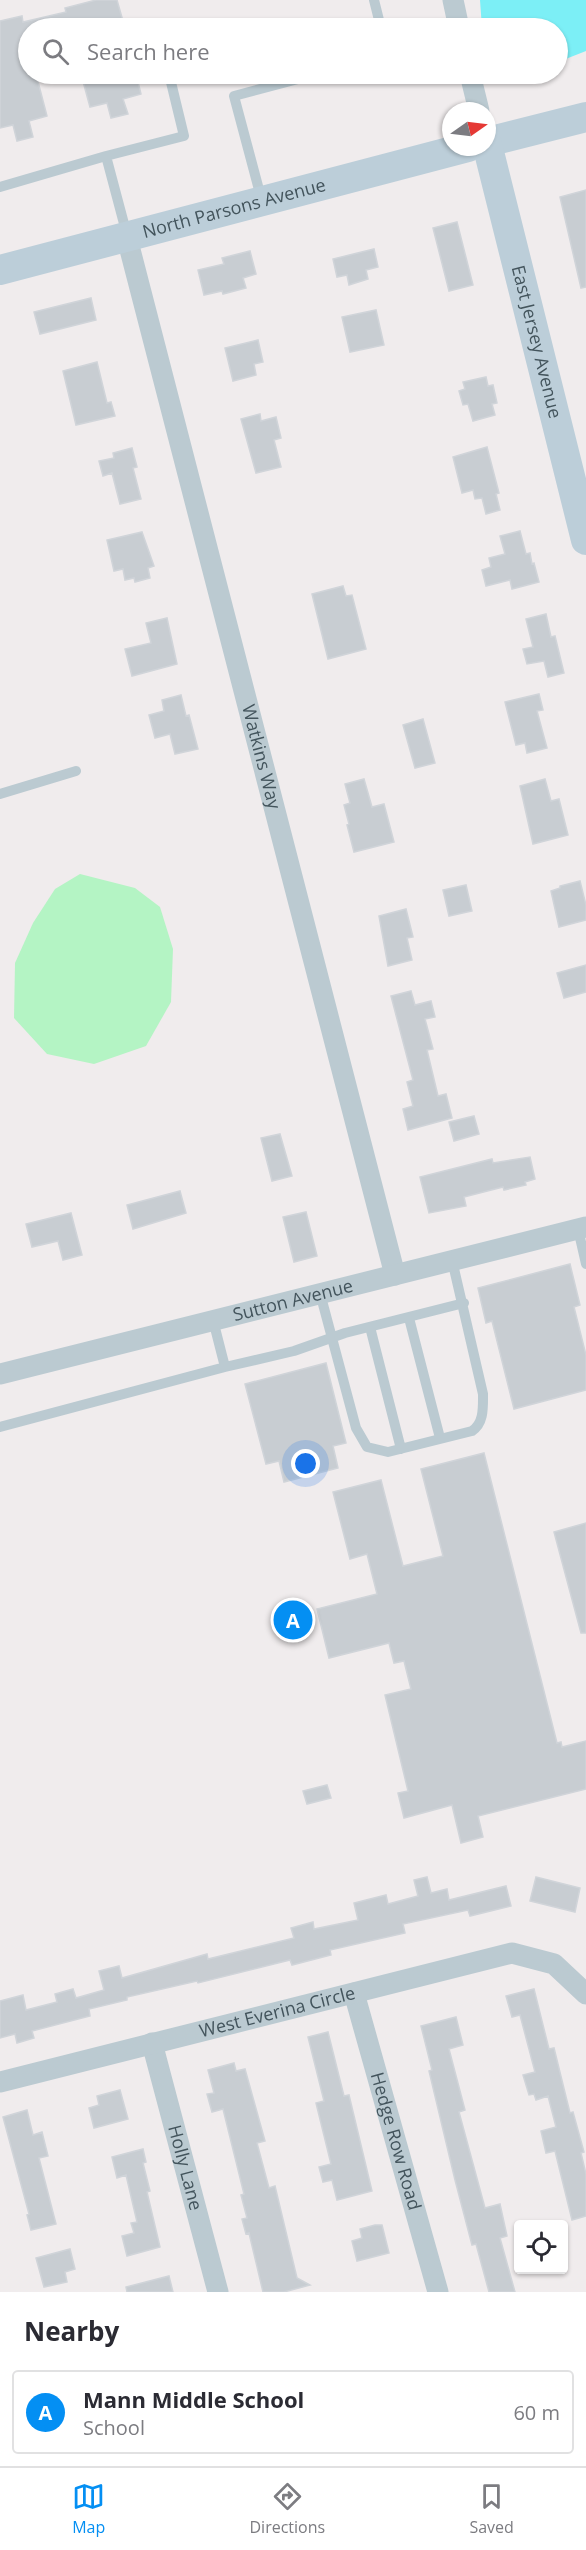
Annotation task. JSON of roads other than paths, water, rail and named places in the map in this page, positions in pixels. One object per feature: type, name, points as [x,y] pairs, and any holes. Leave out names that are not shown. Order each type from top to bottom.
[{"type":"main road","points":[[496,141],[586,117]]},
{"type":"main road","name":"North Parsons Avenue","points":[[0,270],[442,154]]},
{"type":"main road","name":"East Jersey Avenue","points":[[490,156],[586,540]]},
{"type":"street","points":[[453,0],[457,18]]},
{"type":"street","points":[[472,84],[477,102]]},
{"type":"street","name":"Watkins Way","points":[[128,238],[395,1275]]},
{"type":"street","name":"Sutton Avenue","points":[[0,1374],[582,1228]]},
{"type":"street","name":"West Everina Circle","points":[[0,2082],[512,1953],[554,1964],[586,1994]]},
{"type":"street","name":"Hedge Row Road","points":[[354,1993],[438,2292]]},
{"type":"street","name":"Holly Lane","points":[[152,2043],[218,2292]]},
{"type":"lane","points":[[374,0],[378,18]]},
{"type":"lane","points":[[0,187],[184,135],[171,84]]},
{"type":"lane","points":[[262,202],[234,96],[279,84]]},
{"type":"lane","points":[[106,156],[128,238]]},
{"type":"lane","points":[[0,794],[76,771]]},
{"type":"lane","points":[[582,1228],[586,1264]]},
{"type":"lane","points":[[320,1293],[356,1428],[367,1447],[388,1452],[401,1449],[472,1431],[478,1427],[482,1416],[483,1394],[464,1303],[452,1260]]},
{"type":"lane","points":[[0,1427],[294,1351],[370,1327],[464,1303]]},
{"type":"lane","points":[[409,1318],[440,1438]]},
{"type":"lane","points":[[213,1320],[225,1367]]},
{"type":"lane","points":[[370,1327],[401,1449]]},
{"type":"water","points":[[480,0],[586,0],[586,51],[568,58],[568,18],[481,18]]},
{"type":"place","name":"Mann Middle School","points":[[293,1620]]}]
